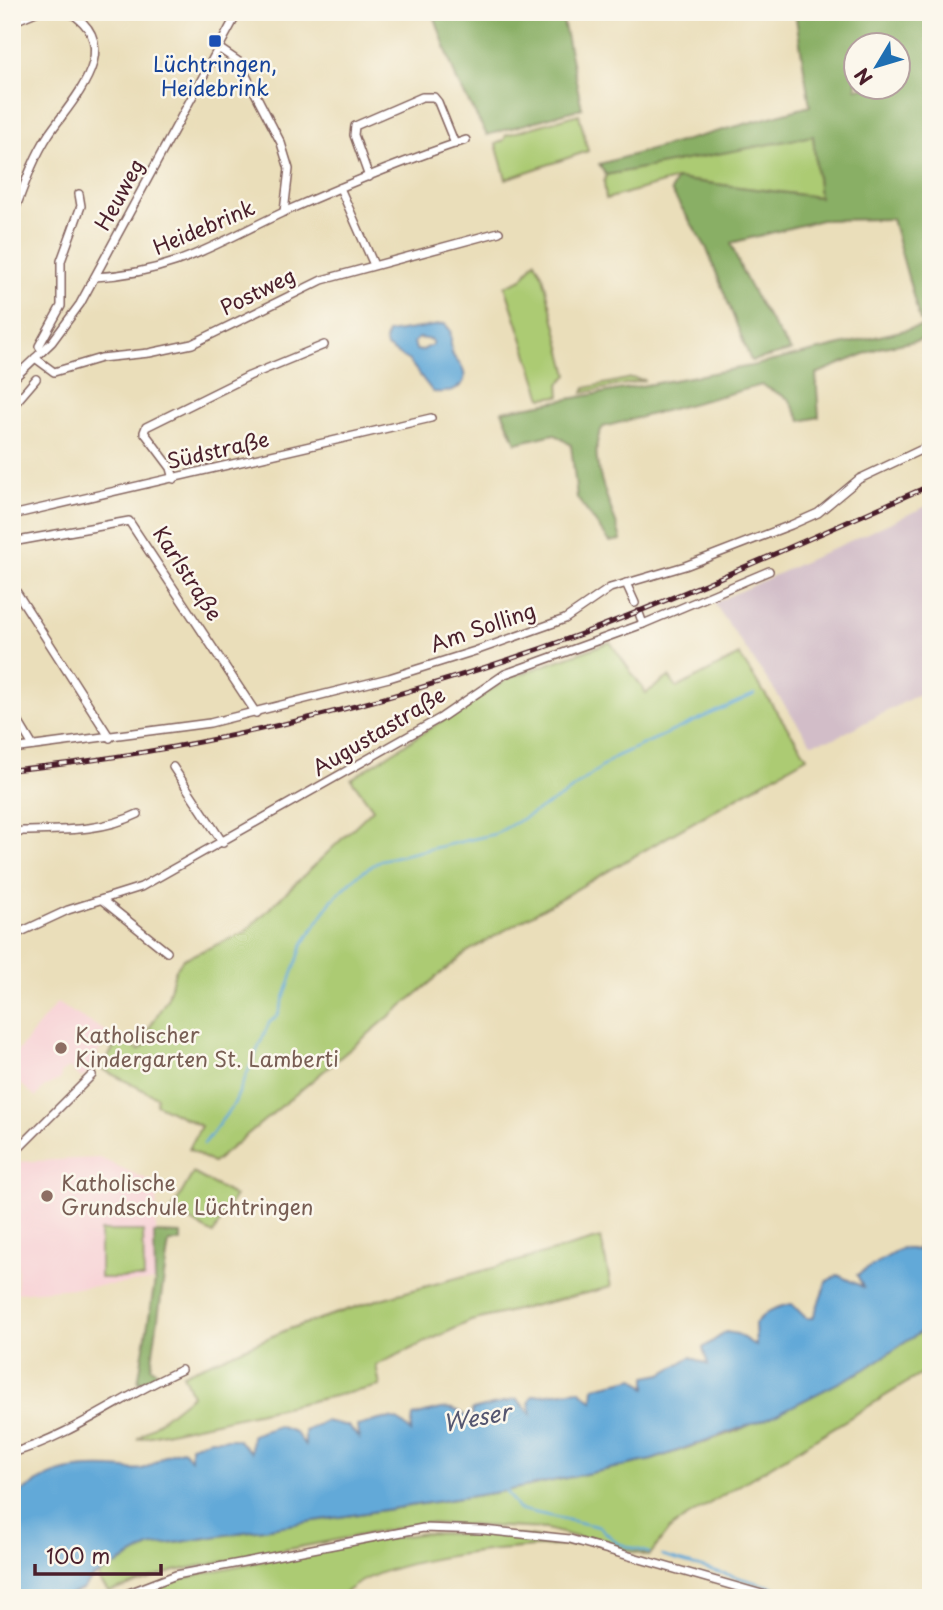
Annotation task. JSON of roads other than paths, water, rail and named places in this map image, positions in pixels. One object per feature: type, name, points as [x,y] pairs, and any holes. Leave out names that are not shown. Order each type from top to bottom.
[{"type":"street","points":[[12,22],[36,12]]},
{"type":"street","points":[[12,218],[30,168],[49,134],[84,86],[94,59],[95,42],[76,16],[69,12]]},
{"type":"street","name":"Heuweg","points":[[12,380],[64,327],[96,277],[220,49],[237,12]]},
{"type":"street","name":"Heidebrink","points":[[220,49],[239,62],[281,143],[289,169],[284,212]]},
{"type":"street","points":[[369,177],[354,135],[355,126],[422,97],[434,97],[438,102],[454,144]]},
{"type":"street","name":"Heidebrink","points":[[96,277],[129,275],[172,265],[340,188],[466,140]]},
{"type":"street","points":[[340,188],[374,265]]},
{"type":"street","points":[[42,351],[39,346],[61,306],[61,261],[81,206],[79,194]]},
{"type":"street","name":"Postweg","points":[[35,358],[54,372],[65,372],[101,358],[149,354],[192,344],[322,280],[499,232]]},
{"type":"street","points":[[174,479],[171,468],[144,432],[146,427],[250,376],[324,345]]},
{"type":"street","points":[[12,407],[36,379]]},
{"type":"street","name":"Südstraße","points":[[12,515],[431,418]]},
{"type":"street","name":"Am Solling","points":[[12,749],[110,738],[256,713],[389,678],[487,646],[565,619],[610,588],[685,566],[818,513],[859,479],[931,445]]},
{"type":"street","name":"Karlstraße","points":[[12,542],[129,521],[256,713]]},
{"type":"street","name":"Augustastraße","points":[[12,936],[68,910],[141,887],[442,717],[505,674],[643,625],[769,571]]},
{"type":"street","points":[[626,583],[635,603]]},
{"type":"street","points":[[12,585],[16,599],[110,738]]},
{"type":"street","points":[[639,613],[643,625]]},
{"type":"street","points":[[12,711],[33,746]]},
{"type":"street","points":[[173,767],[223,843]]},
{"type":"street","points":[[12,836],[22,831],[95,829],[118,824],[138,814]]},
{"type":"street","points":[[102,900],[167,951]]},
{"type":"street","points":[[12,1155],[92,1075]]},
{"type":"street","points":[[12,1453],[83,1422],[138,1390],[181,1370]]},
{"type":"street","points":[[116,1598],[176,1575],[423,1528],[483,1530],[570,1539],[776,1598]]},
{"type":"water","points":[[445,324],[450,330],[453,355],[464,373],[462,384],[446,392],[433,392],[409,361],[387,347],[385,340],[388,333]],"holes":[[[419,338],[432,340],[432,345],[421,351],[416,350],[414,342]]]},
{"type":"water","name":"Weser","points":[[931,1229],[931,1325],[864,1370],[771,1417],[652,1460],[505,1491],[149,1547],[92,1578],[83,1589],[63,1598],[12,1598],[12,1499],[48,1477],[83,1468],[142,1469],[183,1450],[191,1459],[191,1446],[211,1439],[237,1439],[251,1452],[252,1435],[278,1426],[295,1432],[305,1445],[305,1431],[325,1421],[348,1426],[359,1438],[357,1426],[381,1419],[399,1421],[411,1432],[413,1416],[440,1409],[459,1412],[474,1424],[472,1410],[517,1399],[531,1414],[529,1402],[533,1396],[579,1390],[593,1401],[594,1387],[635,1378],[646,1388],[646,1377],[662,1374],[691,1357],[708,1365],[703,1348],[726,1332],[737,1334],[756,1346],[755,1324],[776,1308],[792,1304],[806,1318],[813,1318],[827,1281],[838,1275],[863,1287],[857,1275],[902,1248],[918,1250],[918,1240]]},
{"type":"waterway","points":[[204,1144],[234,1104],[269,1023],[278,1015],[303,944],[332,900],[358,875],[381,860],[495,834],[563,796],[615,757],[755,694]]},
{"type":"waterway","points":[[505,1490],[518,1509],[600,1527],[617,1543],[649,1553]]},
{"type":"waterway","points":[[662,1556],[811,1598]]},
{"type":"railway","points":[[12,770],[157,750],[229,736],[372,702],[442,681],[512,659],[625,617],[931,485]]},
{"type":"place","name":"Lüchtringen, Heidebrink","points":[[215,41]]},
{"type":"place","name":"Katholischer Kindergarten St. Lamberti","points":[[61,1048]]},
{"type":"place","name":"Katholische Grundschule Lüchtringen","points":[[47,1196]]}]
